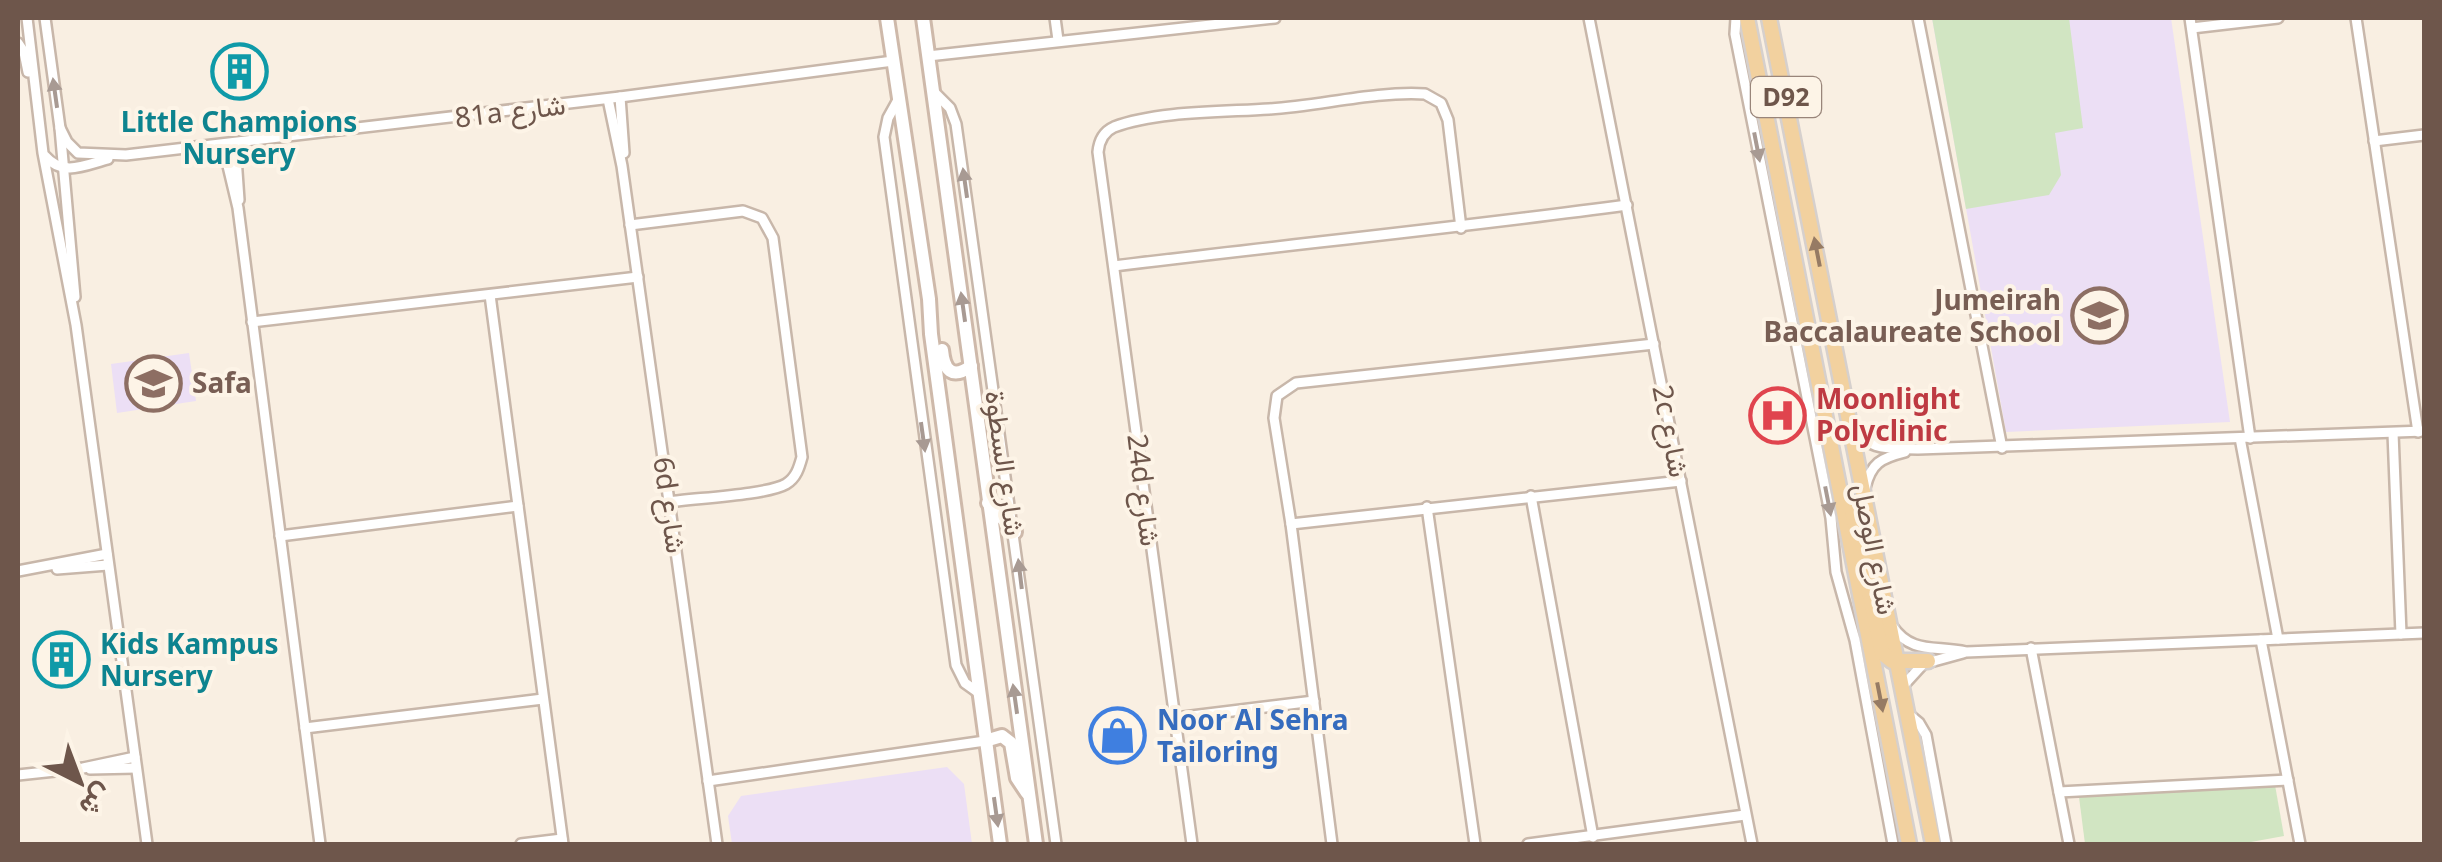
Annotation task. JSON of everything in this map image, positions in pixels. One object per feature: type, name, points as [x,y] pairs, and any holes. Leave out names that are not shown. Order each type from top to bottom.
[{"type":"main road","name":"شارع السطوة","points":[[923,18],[1036,844]]},
{"type":"main road","name":"شارع الوصل","points":[[1748,18],[1909,844]]},
{"type":"main road","name":"شارع الوصل","points":[[1769,18],[1934,844]]},
{"type":"main road","name":"شارع السطوة","points":[[886,19],[929,299],[1000,844]]},
{"type":"main road","points":[[929,299],[940,330],[945,367],[955,374],[971,366]]},
{"type":"main road","points":[[1838,478],[1856,526],[1882,653],[1888,660],[1928,661]]},
{"type":"main road","points":[[988,503],[1015,532]]},
{"type":"main road","points":[[986,741],[1002,736],[1011,742],[1017,778],[1029,795]]},
{"type":"street","points":[[27,18],[43,153],[76,325]]},
{"type":"street","points":[[45,18],[60,128],[76,325],[147,844]]},
{"type":"street","points":[[1055,18],[1058,40]]},
{"type":"street","points":[[928,56],[1275,18]]},
{"type":"street","name":"2c شارع","points":[[1590,18],[1752,844]]},
{"type":"street","points":[[1736,18],[1734,34],[1892,844]]},
{"type":"street","points":[[1918,18],[2002,448]]},
{"type":"street","points":[[2278,18],[2191,23],[2245,438],[2278,638]]},
{"type":"street","points":[[1848,416],[1868,444],[1918,450],[2421,432],[2356,18]]},
{"type":"street","points":[[18,43],[37,98]]},
{"type":"street","name":"81a شارع","points":[[63,169],[126,156],[893,60]]},
{"type":"street","name":"شارع السطوة","points":[[932,91],[950,108],[956,124],[1056,844]]},
{"type":"street","name":"24d شارع","points":[[1192,844],[1098,152],[1102,137],[1114,127],[1169,118],[1424,94],[1440,104],[1448,120],[1461,228]]},
{"type":"street","name":"6d شارع","points":[[620,97],[622,166]]},
{"type":"street","name":"6d شارع","points":[[608,98],[622,166],[717,844]]},
{"type":"street","name":"شارع السطوة","points":[[898,100],[886,125],[884,141],[917,394],[956,665],[961,678],[979,692]]},
{"type":"street","name":"81a شارع","points":[[60,128],[78,153],[126,156]]},
{"type":"street","points":[[2374,141],[2424,134]]},
{"type":"street","points":[[229,144],[320,844]]},
{"type":"street","points":[[43,153],[54,166],[63,169]]},
{"type":"street","points":[[1114,266],[1627,206]]},
{"type":"street","points":[[630,224],[742,211],[762,218],[773,238],[802,457],[800,468],[794,477],[776,488],[669,502]]},
{"type":"street","points":[[252,322],[638,277]]},
{"type":"street","points":[[490,295],[562,842],[521,844]]},
{"type":"street","points":[[1332,844],[1274,418],[1277,396],[1296,383],[1654,344]]},
{"type":"street","points":[[2393,433],[2401,634]]},
{"type":"street","points":[[1864,492],[1870,470],[1878,461],[1918,450]]},
{"type":"street","points":[[1291,524],[1681,481]]},
{"type":"street","points":[[1531,496],[1593,837]]},
{"type":"street","points":[[280,536],[518,506]]},
{"type":"street","points":[[1428,508],[1474,844]]},
{"type":"street","points":[[18,571],[108,559]]},
{"type":"street","points":[[1890,622],[1912,646],[1966,652]]},
{"type":"street","points":[[1902,686],[1912,672],[1928,661],[1966,652],[2424,633]]},
{"type":"street","points":[[2261,640],[2300,844]]},
{"type":"street","points":[[2030,648],[2069,844]]},
{"type":"street","points":[[305,728],[543,699]]},
{"type":"street","points":[[1175,718],[1314,701]]},
{"type":"street","points":[[1907,713],[1919,722],[1926,735],[1946,844]]},
{"type":"street","points":[[708,781],[986,741]]},
{"type":"street","points":[[18,774],[135,762]]},
{"type":"street","points":[[2059,792],[2288,780]]},
{"type":"street","points":[[1528,844],[1746,814]]},
{"type":"shaded area","name":"Jumeirah Baccalaureate School","points":[[1932,18],[2171,18],[2230,422],[2006,432]]},
{"type":"shaded area","name":"Safa","points":[[189,353],[196,401],[117,413],[111,364]]},
{"type":"shaded area","points":[[947,767],[964,784],[972,844],[732,844],[728,816],[741,796]]},
{"type":"green space","points":[[1932,18],[2069,18],[2083,128],[2055,133],[2061,175],[2049,195],[1966,209]]},
{"type":"green space","points":[[2275,785],[2284,836],[2240,844],[2085,844],[2079,797]]},
{"type":"place","name":"Little Champions Nursery","points":[[239,71]]},
{"type":"place","name":"Jumeirah Baccalaureate School","points":[[2100,316]]},
{"type":"place","name":"Safa","points":[[153,383]]},
{"type":"place","name":"Moonlight Polyclinic","points":[[1777,415]]},
{"type":"place","name":"Kids Kampus Nursery","points":[[61,660]]},
{"type":"place","name":"Noor Al Sehra Tailoring","points":[[1118,736]]}]
